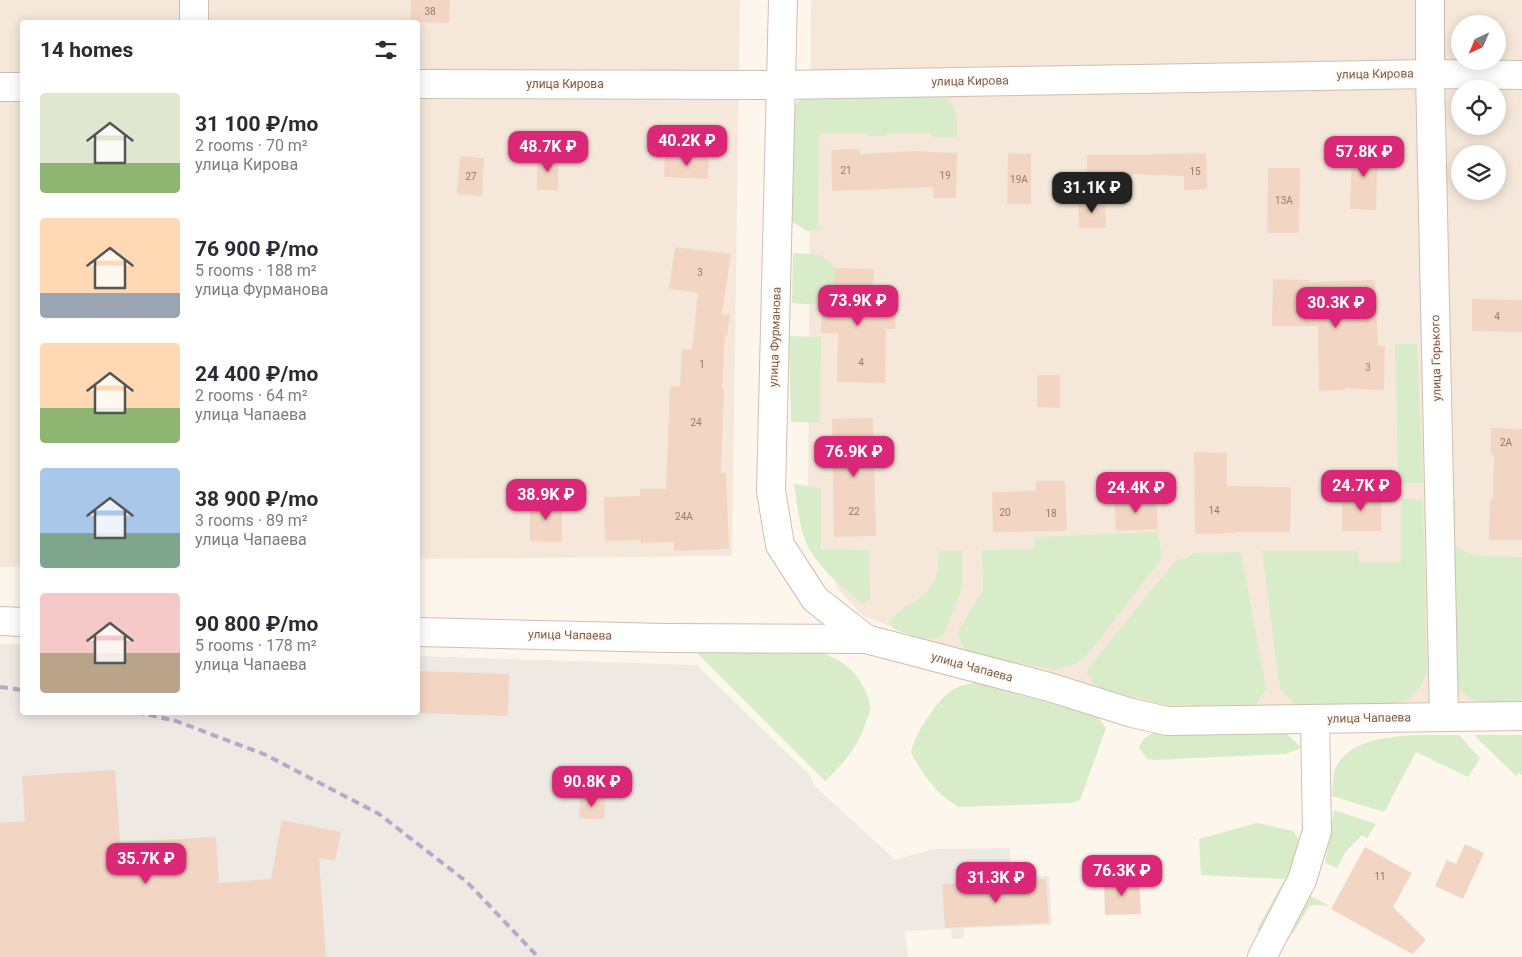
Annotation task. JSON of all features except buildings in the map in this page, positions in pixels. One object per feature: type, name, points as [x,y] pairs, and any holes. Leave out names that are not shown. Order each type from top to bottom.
[{"type":"street","points":[[194,0],[194,20]]},
{"type":"street","name":"улица Фурманова","points":[[783,0],[771,491],[780,545],[816,599],[866,639]]},
{"type":"street","name":"улица Горького","points":[[1430,0],[1444,717]]},
{"type":"street","name":"улица Кирова","points":[[420,84],[782,85],[1430,74],[1522,75]]},
{"type":"street","points":[[0,87],[20,87]]},
{"type":"street","points":[[0,621],[20,622]]},
{"type":"street","name":"улица Чапаева","points":[[420,632],[666,638],[866,639],[1048,687],[1132,713],[1167,721],[1522,716]]},
{"type":"street","points":[[1262,957],[1302,880],[1316,831],[1315,719]]},
{"type":"shaded area","points":[[0,0],[740,0],[732,556],[420,559],[420,20],[20,20],[20,567],[0,567]]},
{"type":"shaded area","points":[[811,0],[1522,0],[1522,708],[1171,711],[952,651],[862,615],[838,589],[808,509]]},
{"type":"shaded area","points":[[0,644],[20,644],[20,715],[420,715],[420,656],[697,665],[811,777],[814,785],[895,860],[933,849],[1010,848],[1010,877],[1049,876],[1052,925],[964,928],[963,939],[952,939],[951,929],[905,931],[908,957],[0,957]]},
{"type":"green space","points":[[940,95],[954,107],[957,118],[957,137],[934,137],[929,133],[888,133],[886,136],[869,136],[867,133],[819,133],[818,225],[823,229],[807,231],[791,221],[792,109],[797,102],[804,98]]},
{"type":"green space","points":[[793,253],[821,255],[835,268],[834,306],[792,303]]},
{"type":"green space","points":[[789,336],[821,337],[820,423],[791,422]]},
{"type":"green space","points":[[1395,344],[1417,344],[1423,483],[1398,483]]},
{"type":"green space","points":[[794,484],[821,488],[821,549],[869,550],[870,599],[862,604],[824,569],[808,547],[800,521]]},
{"type":"green space","points":[[1401,498],[1423,500],[1427,673],[1420,687],[1411,697],[1392,705],[1296,705],[1280,689],[1262,551],[1358,551],[1359,562],[1401,562]]},
{"type":"green space","points":[[1456,499],[1455,547],[1475,556],[1522,557],[1522,701],[1486,703],[1471,699],[1457,687],[1449,500]]},
{"type":"green space","points":[[1158,532],[1162,558],[1089,653],[1077,663],[1056,670],[969,653],[962,645],[959,630],[983,590],[982,550],[1035,549],[1034,537]]},
{"type":"green space","points":[[939,551],[962,551],[962,588],[944,635],[938,638],[926,639],[894,629],[890,623],[891,619],[924,595],[934,583],[938,572]]},
{"type":"green space","points":[[1241,552],[1266,689],[1256,705],[1167,705],[1103,689],[1092,682],[1087,673],[1089,667],[1176,560],[1188,558],[1193,553]]},
{"type":"green space","points":[[809,649],[831,657],[850,669],[864,687],[870,706],[868,716],[855,746],[825,781],[694,650]]},
{"type":"green space","points":[[975,683],[1097,716],[1106,728],[1080,800],[1072,803],[959,807],[944,797],[931,784],[911,753],[916,738],[930,714],[946,695],[959,686]]},
{"type":"green space","points":[[1161,731],[1287,734],[1302,748],[1285,754],[1147,759],[1139,747],[1148,736]]},
{"type":"green space","points":[[1459,735],[1480,758],[1468,777],[1416,752],[1384,812],[1332,796],[1335,769],[1344,756],[1357,747],[1390,737]]},
{"type":"green space","points":[[1474,735],[1522,735],[1522,775],[1519,773],[1516,776]]},
{"type":"green space","points":[[1334,810],[1376,824],[1367,838],[1362,835],[1346,851],[1337,868],[1325,863]]},
{"type":"green space","points":[[1257,823],[1293,831],[1303,845],[1266,934],[1257,929],[1285,879],[1201,875],[1199,839]]},
{"type":"green space","points":[[1309,895],[1330,906],[1310,905],[1293,934],[1291,927]]},
{"type":"railway","points":[[0,687],[20,690]]},
{"type":"railway","points":[[149,715],[176,721],[266,755],[379,814],[467,882],[538,957]]}]
